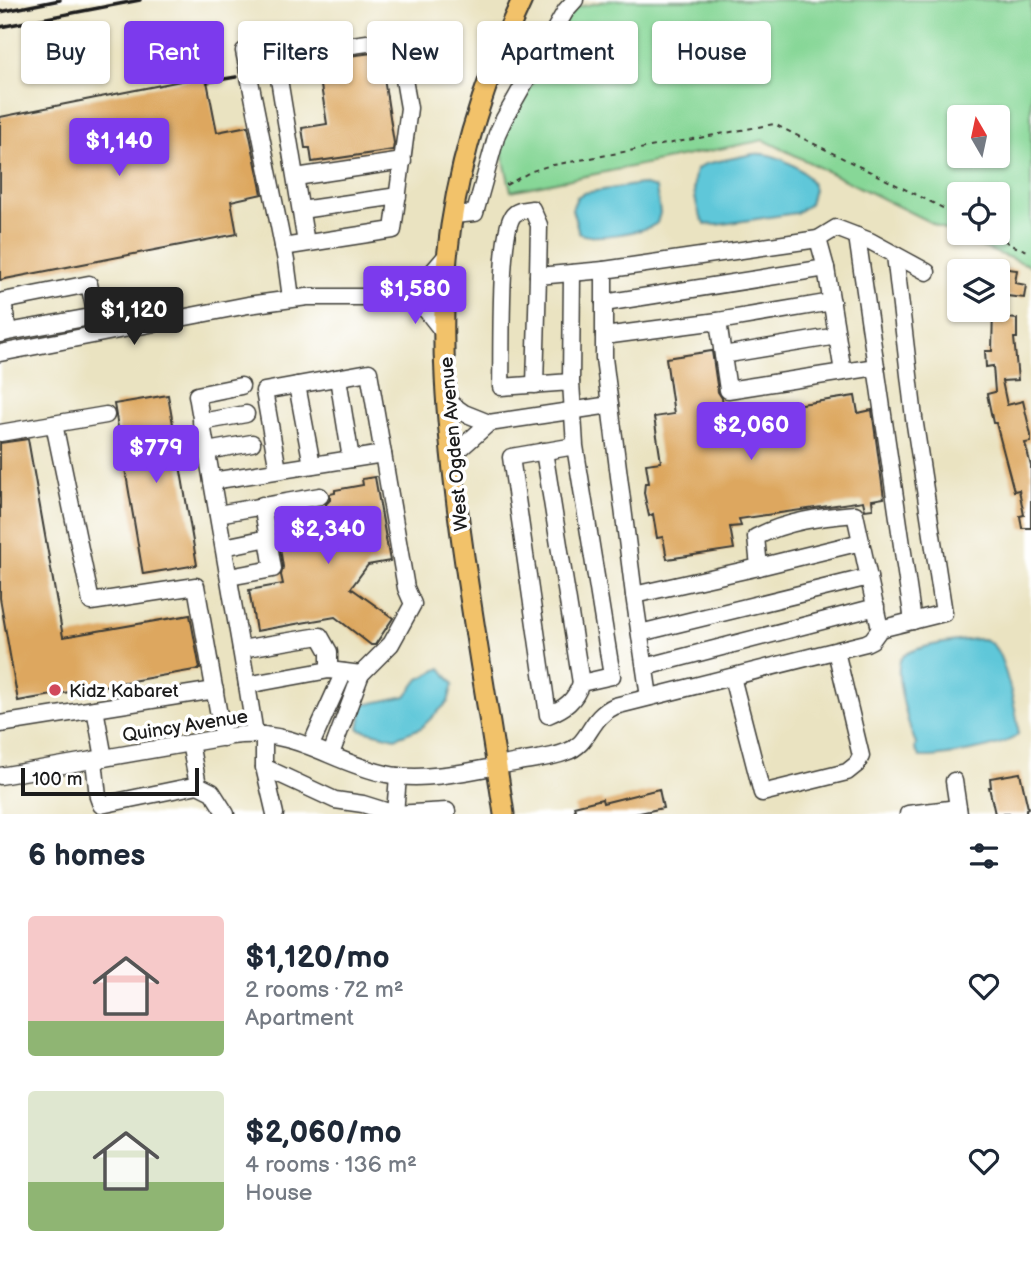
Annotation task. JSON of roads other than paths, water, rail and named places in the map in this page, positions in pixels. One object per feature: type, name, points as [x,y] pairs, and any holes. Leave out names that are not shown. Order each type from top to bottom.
[{"type":"main road","name":"West Ogden Avenue","points":[[504,814],[452,457],[444,333],[447,255],[453,215],[479,105],[495,60],[522,0]]},
{"type":"street","points":[[453,215],[475,213],[497,134],[504,119],[566,10],[575,0]]},
{"type":"street","points":[[283,247],[393,230],[409,108],[397,39],[353,45]]},
{"type":"street","points":[[250,84],[291,298]]},
{"type":"street","points":[[280,84],[306,243]]},
{"type":"street","points":[[263,147],[290,143]]},
{"type":"street","points":[[296,177],[403,161]]},
{"type":"street","points":[[301,210],[398,196]]},
{"type":"street","points":[[534,385],[539,225],[532,209],[517,212],[511,218],[505,254],[502,387],[534,385],[571,382]]},
{"type":"street","points":[[538,276],[604,270],[818,239],[836,228],[927,272]]},
{"type":"street","points":[[857,236],[913,621]]},
{"type":"street","points":[[818,239],[826,268],[843,372]]},
{"type":"street","points":[[0,353],[291,298],[403,297],[416,291],[447,255]]},
{"type":"street","name":"Quincy Avenue","points":[[0,776],[190,743],[260,734],[311,745],[366,768],[398,776],[427,776],[563,754],[576,749],[603,713],[615,706],[866,643],[872,640],[880,629],[944,613],[915,418],[895,255]]},
{"type":"street","points":[[604,303],[826,268]]},
{"type":"street","points":[[604,270],[604,358],[649,697]]},
{"type":"street","points":[[572,273],[571,382],[575,446],[612,676],[581,683]]},
{"type":"street","points":[[89,284],[96,316],[4,333],[2,301],[89,284]]},
{"type":"street","points":[[403,297],[426,310],[444,333]]},
{"type":"street","points":[[604,336],[832,302]]},
{"type":"street","points":[[718,321],[729,390],[876,367]]},
{"type":"street","points":[[723,355],[837,336]]},
{"type":"street","points":[[247,685],[345,672],[391,644],[413,604],[406,588],[369,372],[264,391],[278,470]]},
{"type":"street","points":[[338,378],[351,459]]},
{"type":"street","points":[[298,385],[313,465]]},
{"type":"street","points":[[241,386],[197,395],[247,685],[260,734],[264,767],[275,814]]},
{"type":"street","points":[[447,401],[464,413],[489,423],[610,405]]},
{"type":"street","points":[[201,422],[246,414]]},
{"type":"street","points":[[0,433],[106,415]]},
{"type":"street","points":[[452,457],[489,423]]},
{"type":"street","points":[[54,424],[91,603],[196,586],[223,738]]},
{"type":"street","points":[[207,451],[252,443]]},
{"type":"street","points":[[544,451],[581,683],[577,697],[562,709],[548,715],[511,457],[544,451],[575,446]]},
{"type":"street","points":[[212,481],[383,454]]},
{"type":"street","points":[[218,514],[320,496]]},
{"type":"street","points":[[229,577],[273,569],[262,505]]},
{"type":"street","points":[[759,567],[756,537],[777,526],[827,516],[855,514],[880,629]]},
{"type":"street","points":[[224,547],[268,538]]},
{"type":"street","points":[[634,595],[861,542]]},
{"type":"street","points":[[640,633],[869,577]]},
{"type":"street","points":[[645,667],[876,607]]},
{"type":"street","points":[[241,649],[320,636],[345,672],[331,754]]},
{"type":"street","points":[[732,677],[762,793],[847,772],[857,764],[861,756],[836,651]]},
{"type":"street","points":[[311,745],[345,672]]},
{"type":"street","points":[[0,724],[215,690]]},
{"type":"street","points":[[95,709],[99,759],[96,809],[198,785],[212,792],[226,814]]},
{"type":"street","points":[[190,743],[198,785]]},
{"type":"street","points":[[264,767],[335,800],[395,814],[447,811],[447,814]]},
{"type":"street","points":[[395,814],[398,776]]},
{"type":"street","points":[[908,814],[958,811],[954,781]]},
{"type":"street","points":[[340,814],[356,803]]},
{"type":"water","points":[[753,154],[780,159],[805,174],[814,189],[810,204],[796,213],[717,225],[705,224],[695,198],[696,170],[705,164]]},
{"type":"water","points":[[641,184],[656,188],[660,213],[657,223],[618,234],[594,236],[579,233],[572,209],[577,197],[584,193]]},
{"type":"water","points":[[984,639],[995,647],[1003,665],[1014,705],[1018,734],[1012,739],[988,747],[956,754],[920,757],[915,750],[916,743],[903,700],[899,675],[901,659],[906,654],[927,647]]},
{"type":"water","points":[[441,668],[453,684],[448,702],[421,728],[395,738],[359,729],[363,705],[406,696],[419,679]]},
{"type":"railway","points":[[0,12],[60,0]]},
{"type":"railway","points":[[0,27],[140,0]]},
{"type":"railway","points":[[224,79],[236,77]]},
{"type":"place","name":"Kidz Kabaret","points":[[55,690]]}]
